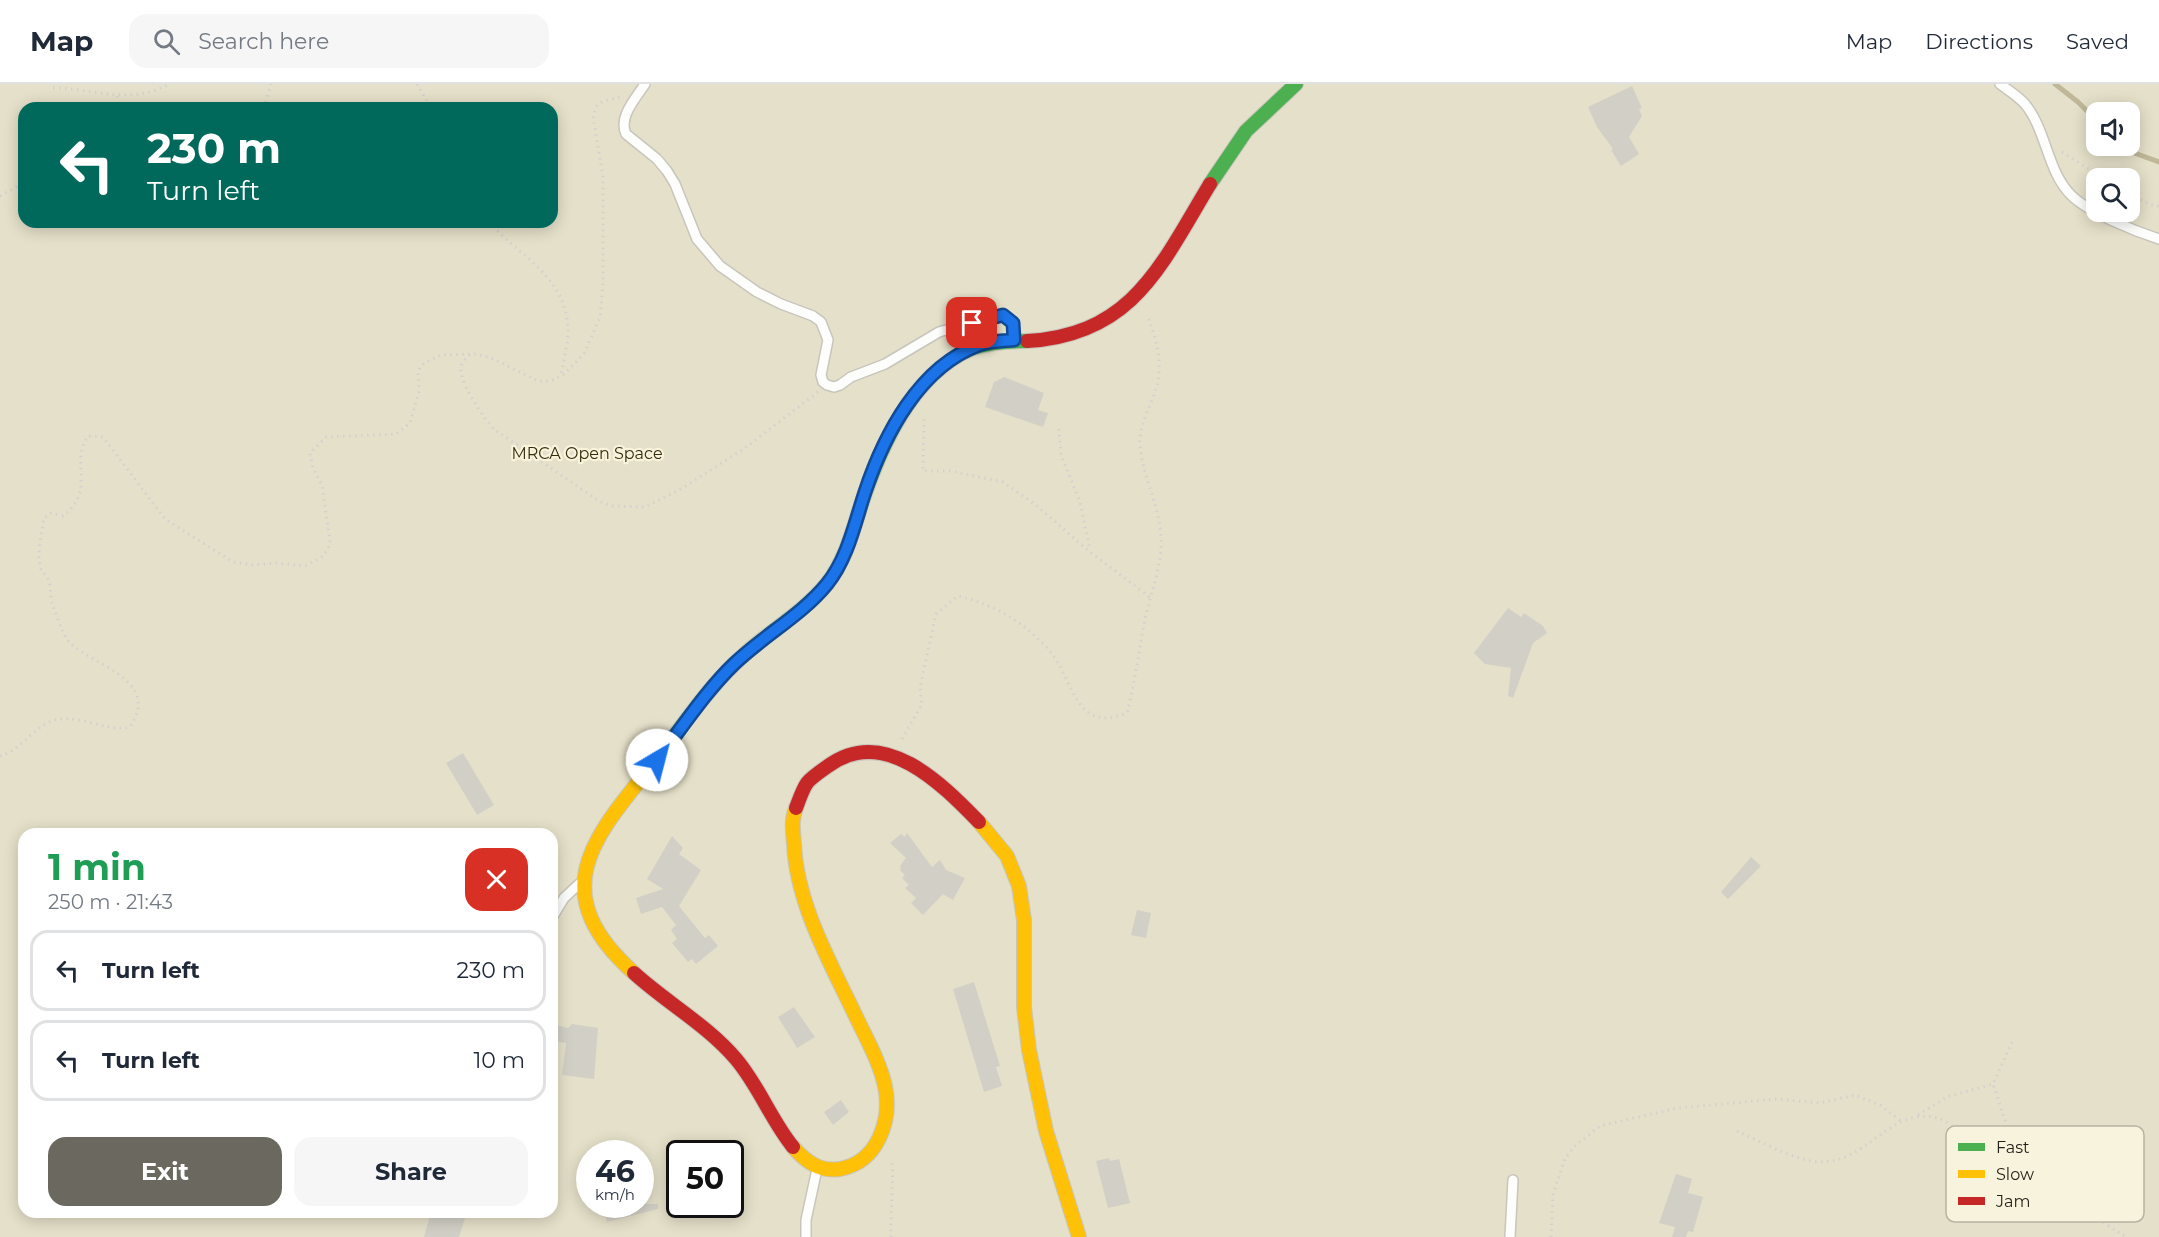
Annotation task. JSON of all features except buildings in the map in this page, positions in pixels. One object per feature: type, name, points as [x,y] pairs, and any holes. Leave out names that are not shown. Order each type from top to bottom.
[{"type":"main road","points":[[1079,1237],[1044,1126],[1032,1065],[1025,1020],[1024,919],[1019,883],[1006,855],[957,802],[914,765],[893,756],[867,750],[852,753],[822,764],[803,783],[794,804],[792,817],[794,852],[811,918],[870,1046],[885,1086],[886,1108],[879,1140],[862,1161],[851,1166],[836,1169],[817,1168],[800,1157],[748,1073],[726,1048],[628,970],[594,928],[584,899],[584,881],[587,866],[600,833],[714,686],[759,641],[810,601],[836,572],[850,539],[878,452],[889,430],[932,376],[956,356],[987,343],[1042,340],[1077,334],[1122,309],[1143,288],[1236,143],[1257,118],[1296,84]]},
{"type":"lane","points":[[645,84],[626,115],[623,129],[626,134],[657,159],[667,171],[675,184],[697,239],[720,266],[757,292],[813,316],[821,322],[828,340],[821,375],[823,382],[827,385],[834,387],[851,377],[885,364],[939,332],[996,316],[1003,315],[1011,319],[1014,340]]},
{"type":"lane","points":[[2000,84],[2025,104],[2044,140],[2057,174],[2071,195],[2102,215],[2140,233],[2159,239]]},
{"type":"lane","points":[[558,908],[564,898],[584,881]]},
{"type":"lane","points":[[806,1237],[806,1220],[817,1168]]},
{"type":"lane","points":[[1510,1237],[1513,1180]]},
{"type":"path","points":[[53,88],[116,96],[143,94],[169,84]]},
{"type":"path","points":[[266,102],[271,84]]},
{"type":"path","points":[[417,84],[428,102]]},
{"type":"path","points":[[0,756],[54,720],[80,718],[120,729],[130,727],[134,721],[137,708],[132,689],[118,672],[75,646],[65,637],[51,602],[49,581],[41,569],[44,518],[51,513],[63,516],[74,508],[80,499],[82,452],[88,436],[104,437],[165,519],[233,562],[253,565],[276,563],[305,566],[321,558],[328,549],[330,541],[322,485],[313,468],[310,453],[326,437],[396,434],[403,430],[410,423],[419,391],[418,371],[424,363],[441,355],[470,354],[494,359],[538,381],[551,381],[561,376],[584,354],[600,317],[603,283],[603,177],[593,116],[597,106],[603,100],[639,94]]},
{"type":"path","points":[[116,96],[118,102]]},
{"type":"path","points":[[2044,140],[2087,168]]},
{"type":"path","points":[[0,196],[18,186]]},
{"type":"path","points":[[2140,199],[2159,206]]},
{"type":"path","points":[[494,228],[504,239],[540,268],[558,291],[567,317],[568,333],[561,376]]},
{"type":"path","points":[[893,756],[922,704],[920,687],[936,614],[958,596],[987,603],[1019,621],[1050,651],[1082,707],[1094,717],[1111,720],[1127,713],[1162,553],[1161,531],[1146,477],[1140,441],[1146,413],[1157,385],[1158,349],[1144,307]]},
{"type":"path","points":[[470,354],[463,361],[460,370],[484,418],[495,430],[599,501],[611,506],[632,508],[645,507],[681,489],[745,448],[827,385]]},
{"type":"path","points":[[924,418],[923,471],[952,471],[1003,482],[1037,506],[1090,552],[1151,598]]},
{"type":"path","points":[[1059,429],[1061,454],[1080,502],[1090,552]]},
{"type":"path","points":[[2007,1126],[1993,1084],[2012,1042]]},
{"type":"path","points":[[1737,1131],[1791,1154],[1822,1162],[1849,1157],[1901,1121],[1917,1116],[1947,1097],[1993,1084]]},
{"type":"path","points":[[1551,1237],[1553,1195],[1564,1158],[1600,1126],[1677,1108],[1777,1099],[1820,1103],[1855,1095],[1881,1106],[1901,1121]]},
{"type":"path","points":[[1917,1116],[1933,1116],[1952,1126]]},
{"type":"path","points":[[879,1140],[892,1158],[894,1183],[890,1211],[891,1237]]},
{"type":"path","points":[[2102,1222],[2126,1237]]},
{"type":"green space","name":"MRCA Open Space","points":[[0,84],[2159,84],[2159,1237],[0,1237]]},
{"type":"waterway","points":[[2055,84],[2086,110]]},
{"type":"waterway","points":[[2140,155],[2159,162]]},
{"type":"traffic: fast","points":[[1210,184],[1246,131],[1296,84]]},
{"type":"traffic: fast","points":[[669,743],[705,696],[735,663],[807,604],[833,576],[848,545],[870,480],[890,435],[902,413],[933,374],[952,359],[973,348],[1000,342],[1027,341]]},
{"type":"traffic: slow","points":[[634,973],[604,940],[588,910],[584,882],[591,854],[605,827],[669,743]]},
{"type":"traffic: slow","points":[[793,1147],[808,1161],[826,1169],[840,1169],[853,1165],[873,1149],[879,1138],[884,1125],[887,1099],[877,1062],[809,914],[797,867],[793,835],[796,808]]},
{"type":"traffic: slow","points":[[979,822],[1007,856],[1019,886],[1024,920],[1024,1007],[1029,1050],[1046,1131],[1079,1237]]},
{"type":"traffic: jam","points":[[1027,341],[1063,336],[1093,325],[1119,310],[1140,291],[1159,268],[1210,184]]},
{"type":"traffic: jam","points":[[796,808],[807,783],[828,766],[849,755],[870,752],[890,755],[929,776],[979,822]]},
{"type":"traffic: jam","points":[[634,973],[712,1035],[736,1059],[752,1080],[778,1126],[793,1147]]},
{"type":"route","points":[[657,760],[732,666],[759,641],[810,601],[836,572],[850,539],[878,452],[889,430],[909,402],[932,376],[956,356],[978,345],[1014,340],[1013,323],[1011,319],[1003,315],[972,323]]}]
